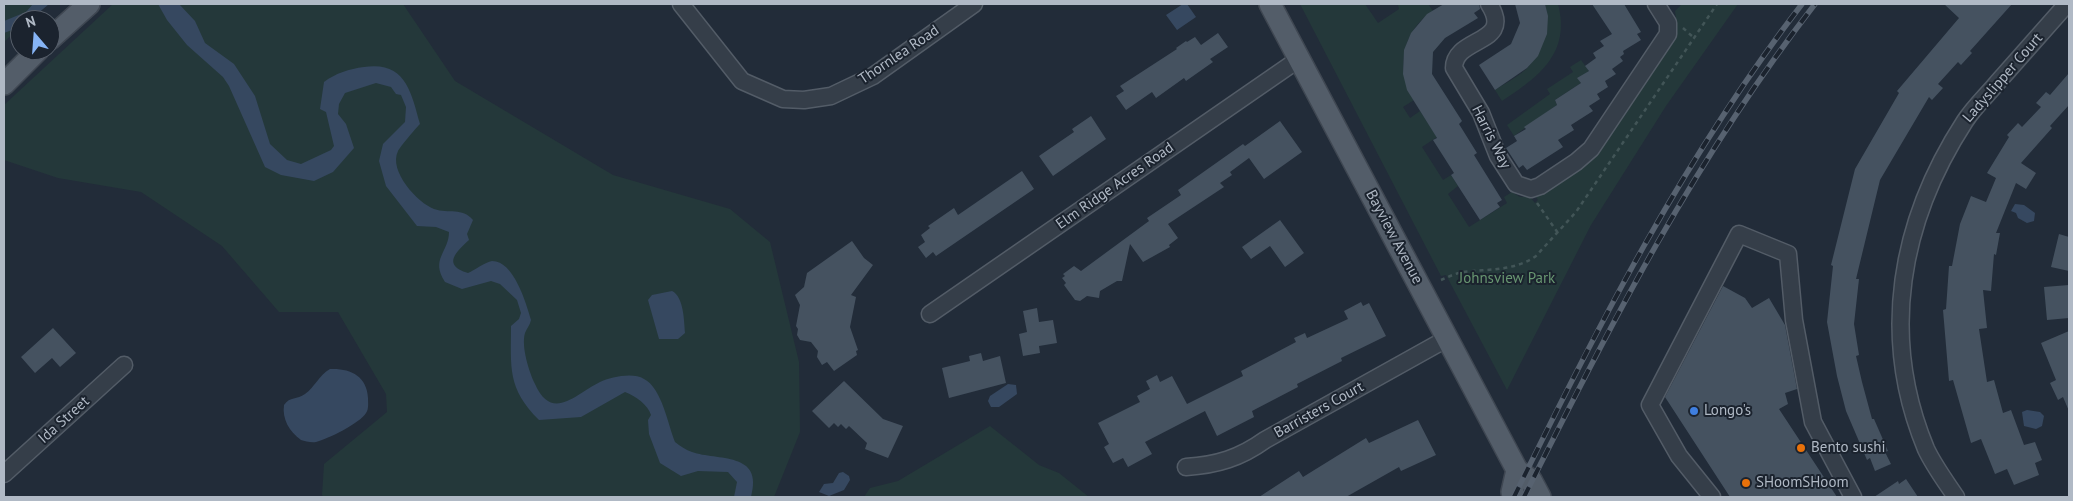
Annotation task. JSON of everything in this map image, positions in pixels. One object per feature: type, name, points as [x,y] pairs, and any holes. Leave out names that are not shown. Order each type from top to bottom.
[{"type":"main road","points":[[60,30],[89,4]]},
{"type":"main road","name":"Bayview Avenue","points":[[1270,4],[1517,470],[1531,480],[1540,497]]},
{"type":"main road","points":[[4,84],[28,60]]},
{"type":"main road","points":[[1515,497],[1512,492],[1517,470]]},
{"type":"street","name":"Thornlea Road","points":[[681,4],[742,81],[764,93],[782,99],[804,100],[831,96],[873,76],[974,4]]},
{"type":"street","name":"Harris Way","points":[[1489,4],[1496,18],[1494,28],[1487,36],[1459,54],[1454,68],[1481,113],[1498,156],[1516,184],[1527,189]]},
{"type":"street","points":[[1527,189],[1540,186],[1582,158],[1595,144],[1668,34],[1668,23],[1656,4]]},
{"type":"street","name":"Ladyslipper Court","points":[[1956,497],[1927,450],[1914,416],[1907,385],[1901,317],[1902,277],[1908,247],[1928,187],[1966,119],[2067,4]]},
{"type":"street","name":"Elm Ridge Acres Road","points":[[930,314],[1299,59]]},
{"type":"street","points":[[1707,496],[1679,456],[1650,405],[1740,234],[1788,254],[1794,320],[1813,422],[1853,497]]},
{"type":"street","name":"Barristers Court","points":[[1186,467],[1225,462],[1248,453],[1266,440],[1448,338]]},
{"type":"street","name":"Ida Street","points":[[4,474],[124,365]]},
{"type":"path","points":[[1527,189],[1558,233]]},
{"type":"green space","points":[[4,4],[46,4],[36,10],[10,10],[10,36],[4,42]]},
{"type":"green space","points":[[113,4],[403,4],[455,81],[613,175],[730,209],[770,242],[799,362],[800,432],[774,497],[324,497],[322,495],[324,464],[387,412],[386,394],[338,312],[279,312],[222,246],[141,192],[58,178],[4,160],[4,105],[53,60],[60,60],[60,53]]},
{"type":"green space","name":"Johnsview Park","points":[[1300,4],[1365,4],[1378,23],[1399,9],[1398,5],[1400,4],[1428,4],[1433,11],[1414,29],[1405,51],[1403,64],[1405,76],[1414,100],[1403,107],[1410,118],[1420,111],[1437,137],[1422,147],[1443,180],[1451,175],[1458,186],[1448,194],[1469,227],[1507,203],[1504,197],[1512,192],[1520,197],[1530,197],[1535,203],[1538,200],[1535,196],[1551,188],[1594,157],[1675,37],[1677,27],[1675,11],[1682,4],[1738,4],[1666,106],[1591,225],[1507,390],[1446,275],[1441,276]]},
{"type":"green space","points":[[1545,4],[1558,4],[1561,21],[1560,36],[1556,50],[1549,62],[1539,73],[1502,101],[1495,90],[1521,74],[1532,62],[1540,46],[1546,22]]},
{"type":"green space","points":[[1581,60],[1589,71],[1578,78],[1581,83],[1555,100],[1557,105],[1514,136],[1507,125],[1550,94],[1547,89],[1573,72],[1570,67]]},
{"type":"green space","points":[[990,426],[1039,465],[1059,473],[1089,497],[864,497],[870,488],[898,481]]},
{"type":"water","points":[[33,4],[49,4],[42,10],[28,10]]},
{"type":"water","points":[[158,4],[179,4],[195,21],[205,43],[234,64],[255,96],[270,144],[287,160],[301,164],[331,150],[334,146],[326,112],[320,109],[324,82],[343,72],[364,67],[378,66],[389,69],[397,74],[409,90],[420,124],[398,151],[396,159],[397,168],[401,177],[413,193],[427,206],[434,209],[460,212],[473,220],[467,234],[469,240],[456,253],[454,258],[455,266],[468,273],[492,261],[500,263],[513,275],[531,320],[524,338],[525,352],[533,379],[542,396],[549,402],[565,402],[610,378],[634,376],[644,379],[660,398],[675,442],[692,452],[725,458],[745,465],[751,472],[753,482],[751,497],[734,497],[737,482],[728,472],[698,471],[681,476],[660,463],[649,434],[648,420],[651,415],[641,401],[625,392],[581,417],[539,420],[521,398],[513,377],[511,366],[511,326],[519,319],[521,313],[517,300],[500,284],[491,281],[462,289],[445,282],[439,267],[449,232],[436,227],[417,226],[386,186],[379,161],[383,144],[405,122],[406,107],[401,95],[396,94],[391,87],[376,83],[345,93],[339,104],[338,114],[346,124],[354,148],[333,172],[314,181],[281,175],[265,167],[229,86],[223,77],[187,45],[167,20]]},
{"type":"water","points":[[1183,4],[1187,4],[1196,17],[1177,30],[1166,15]]},
{"type":"water","points":[[10,19],[10,31],[4,33],[4,21]]},
{"type":"water","points":[[2015,204],[2024,205],[2035,213],[2034,221],[2027,223],[2018,218],[2016,213],[2011,211]]},
{"type":"water","points":[[672,291],[679,298],[681,304],[685,333],[678,339],[659,339],[648,300],[652,295]]},
{"type":"water","points":[[330,369],[351,372],[361,379],[367,390],[367,411],[363,417],[328,438],[314,442],[301,440],[287,424],[284,415],[284,405],[289,400],[305,394]]},
{"type":"water","points":[[1008,384],[1016,385],[1017,394],[999,407],[991,407],[988,401],[990,396]]},
{"type":"water","points":[[2027,410],[2040,412],[2044,416],[2042,426],[2036,429],[2024,426],[2022,412]]},
{"type":"water","points":[[843,472],[849,476],[850,480],[844,490],[829,496],[819,492],[824,484],[833,483],[839,473]]},
{"type":"building","points":[[1444,4],[1479,4],[1480,9],[1474,13],[1478,18],[1445,38],[1433,52],[1432,74],[1462,121],[1459,124],[1477,153],[1474,155],[1502,200],[1497,203],[1500,207],[1480,220],[1451,175],[1454,173],[1433,140],[1437,138],[1407,90],[1403,74],[1404,50],[1411,33],[1427,14]]},
{"type":"building","points":[[1515,4],[1545,4],[1548,16],[1547,34],[1538,56],[1527,68],[1495,90],[1479,65],[1511,44],[1520,23]]},
{"type":"building","points":[[1592,4],[1624,4],[1641,32],[1637,34],[1641,40],[1623,51],[1624,54],[1620,57],[1623,61],[1612,69],[1616,74],[1605,81],[1608,87],[1597,94],[1600,99],[1589,106],[1593,111],[1571,125],[1574,130],[1558,140],[1563,147],[1527,170],[1523,165],[1519,168],[1506,148],[1517,141],[1514,136],[1557,105],[1555,100],[1581,83],[1577,78],[1589,71],[1585,66],[1596,58],[1593,53],[1604,46],[1600,41],[1612,34]]},
{"type":"building","points":[[1944,4],[2012,4],[1970,51],[1972,53],[1961,65],[1958,62],[1938,84],[1943,88],[1932,100],[1929,97],[1880,180],[1856,279],[1859,279],[1854,324],[1859,355],[1856,356],[1862,382],[1872,419],[1874,419],[1888,451],[1885,452],[1891,464],[1875,471],[1870,458],[1867,460],[1846,411],[1837,376],[1827,322],[1833,266],[1831,265],[1855,169],[1899,93],[1897,91],[1959,18]]},
{"type":"building","points":[[1218,33],[1228,47],[1210,59],[1213,62],[1186,81],[1184,78],[1156,98],[1152,92],[1126,110],[1116,96],[1124,91],[1120,86],[1177,49],[1186,41],[1195,37],[1201,45]]},
{"type":"building","points":[[2069,73],[2069,105],[2050,126],[2052,128],[2021,163],[2036,173],[2026,189],[2016,183],[1996,233],[2000,233],[1996,255],[1994,254],[1991,291],[1983,290],[1987,328],[1979,329],[1987,382],[1994,380],[2003,413],[2011,410],[2024,445],[2035,442],[2042,460],[2035,463],[2039,475],[2014,485],[2007,469],[1995,474],[1981,439],[1971,443],[1953,380],[1949,381],[1943,310],[1946,309],[1949,266],[1952,266],[1960,224],[1971,196],[1986,202],[1996,178],[1987,173],[2009,137],[2007,135],[2018,123],[2022,127],[2041,107],[2036,103],[2046,92],[2050,95]]},
{"type":"building","points":[[1091,116],[1106,139],[1053,176],[1039,156],[1074,132],[1072,129]]},
{"type":"building","points":[[1280,121],[1302,152],[1264,179],[1249,158],[1230,172],[1232,175],[1220,183],[1224,187],[1168,224],[1178,238],[1169,245],[1170,247],[1143,262],[1130,244],[1122,281],[1117,281],[1100,291],[1099,298],[1087,296],[1080,301],[1075,300],[1064,285],[1066,283],[1062,278],[1065,276],[1063,274],[1074,266],[1081,271],[1149,221],[1147,218],[1181,195],[1178,190],[1243,144],[1245,146]]},
{"type":"building","points":[[1022,171],[1034,189],[936,256],[933,252],[926,258],[918,247],[925,242],[921,235],[930,228],[928,226],[954,208],[958,215]]},
{"type":"building","points":[[1280,220],[1304,253],[1285,267],[1270,246],[1251,259],[1242,247]]},
{"type":"building","points":[[2059,234],[2069,237],[2069,271],[2051,267]]},
{"type":"building","points":[[852,241],[864,258],[873,265],[851,295],[856,297],[850,327],[858,350],[856,351],[857,355],[834,371],[827,362],[822,365],[817,357],[818,351],[811,342],[800,340],[797,335],[798,329],[796,326],[800,305],[795,295],[804,287],[807,273]]},
{"type":"building","points":[[2069,285],[2069,318],[2047,320],[2044,287]]},
{"type":"building","points":[[1723,286],[1745,298],[1752,308],[1769,298],[1785,325],[1797,389],[1785,393],[1788,404],[1779,409],[1837,497],[1730,497],[1665,397]]},
{"type":"building","points":[[1361,302],[1363,306],[1369,303],[1386,336],[1341,358],[1342,361],[1297,384],[1298,387],[1252,411],[1254,417],[1217,436],[1205,411],[1145,442],[1152,454],[1128,467],[1123,458],[1113,463],[1104,447],[1109,444],[1098,423],[1140,402],[1137,396],[1150,389],[1146,381],[1157,375],[1160,382],[1172,376],[1187,404],[1243,376],[1241,371],[1296,342],[1294,338],[1305,333],[1307,338],[1348,319],[1344,311]]},
{"type":"building","points":[[1037,308],[1039,322],[1053,320],[1057,343],[1039,346],[1040,353],[1023,356],[1019,334],[1027,332],[1023,311]]},
{"type":"building","points":[[53,328],[76,353],[60,367],[52,358],[35,373],[21,357]]},
{"type":"building","points":[[2069,331],[2069,411],[2063,397],[2058,400],[2050,383],[2056,380],[2041,343]]},
{"type":"building","points":[[981,353],[983,361],[1000,356],[1006,383],[949,398],[942,368],[970,361],[969,356]]},
{"type":"building","points":[[844,381],[883,419],[903,426],[888,458],[865,449],[867,443],[849,426],[846,429],[841,424],[838,427],[834,423],[829,428],[812,411]]},
{"type":"building","points":[[1418,420],[1436,455],[1401,471],[1399,467],[1346,497],[1259,497],[1299,471],[1303,477],[1366,438],[1369,443]]},
{"type":"building","points":[[1906,479],[1918,497],[1874,497],[1898,481],[1899,484]]},
{"type":"railway","points":[[1514,497],[1611,306],[1682,181],[1719,121],[1759,62],[1802,4]]},
{"type":"railway","points":[[1524,497],[1589,368],[1657,243],[1693,182],[1731,122],[1815,4]]},
{"type":"place","name":"Longo's","points":[[1694,411]]},
{"type":"place","name":"Bento sushi","points":[[1801,448]]},
{"type":"place","name":"SHoomSHoom","points":[[1746,483]]}]
